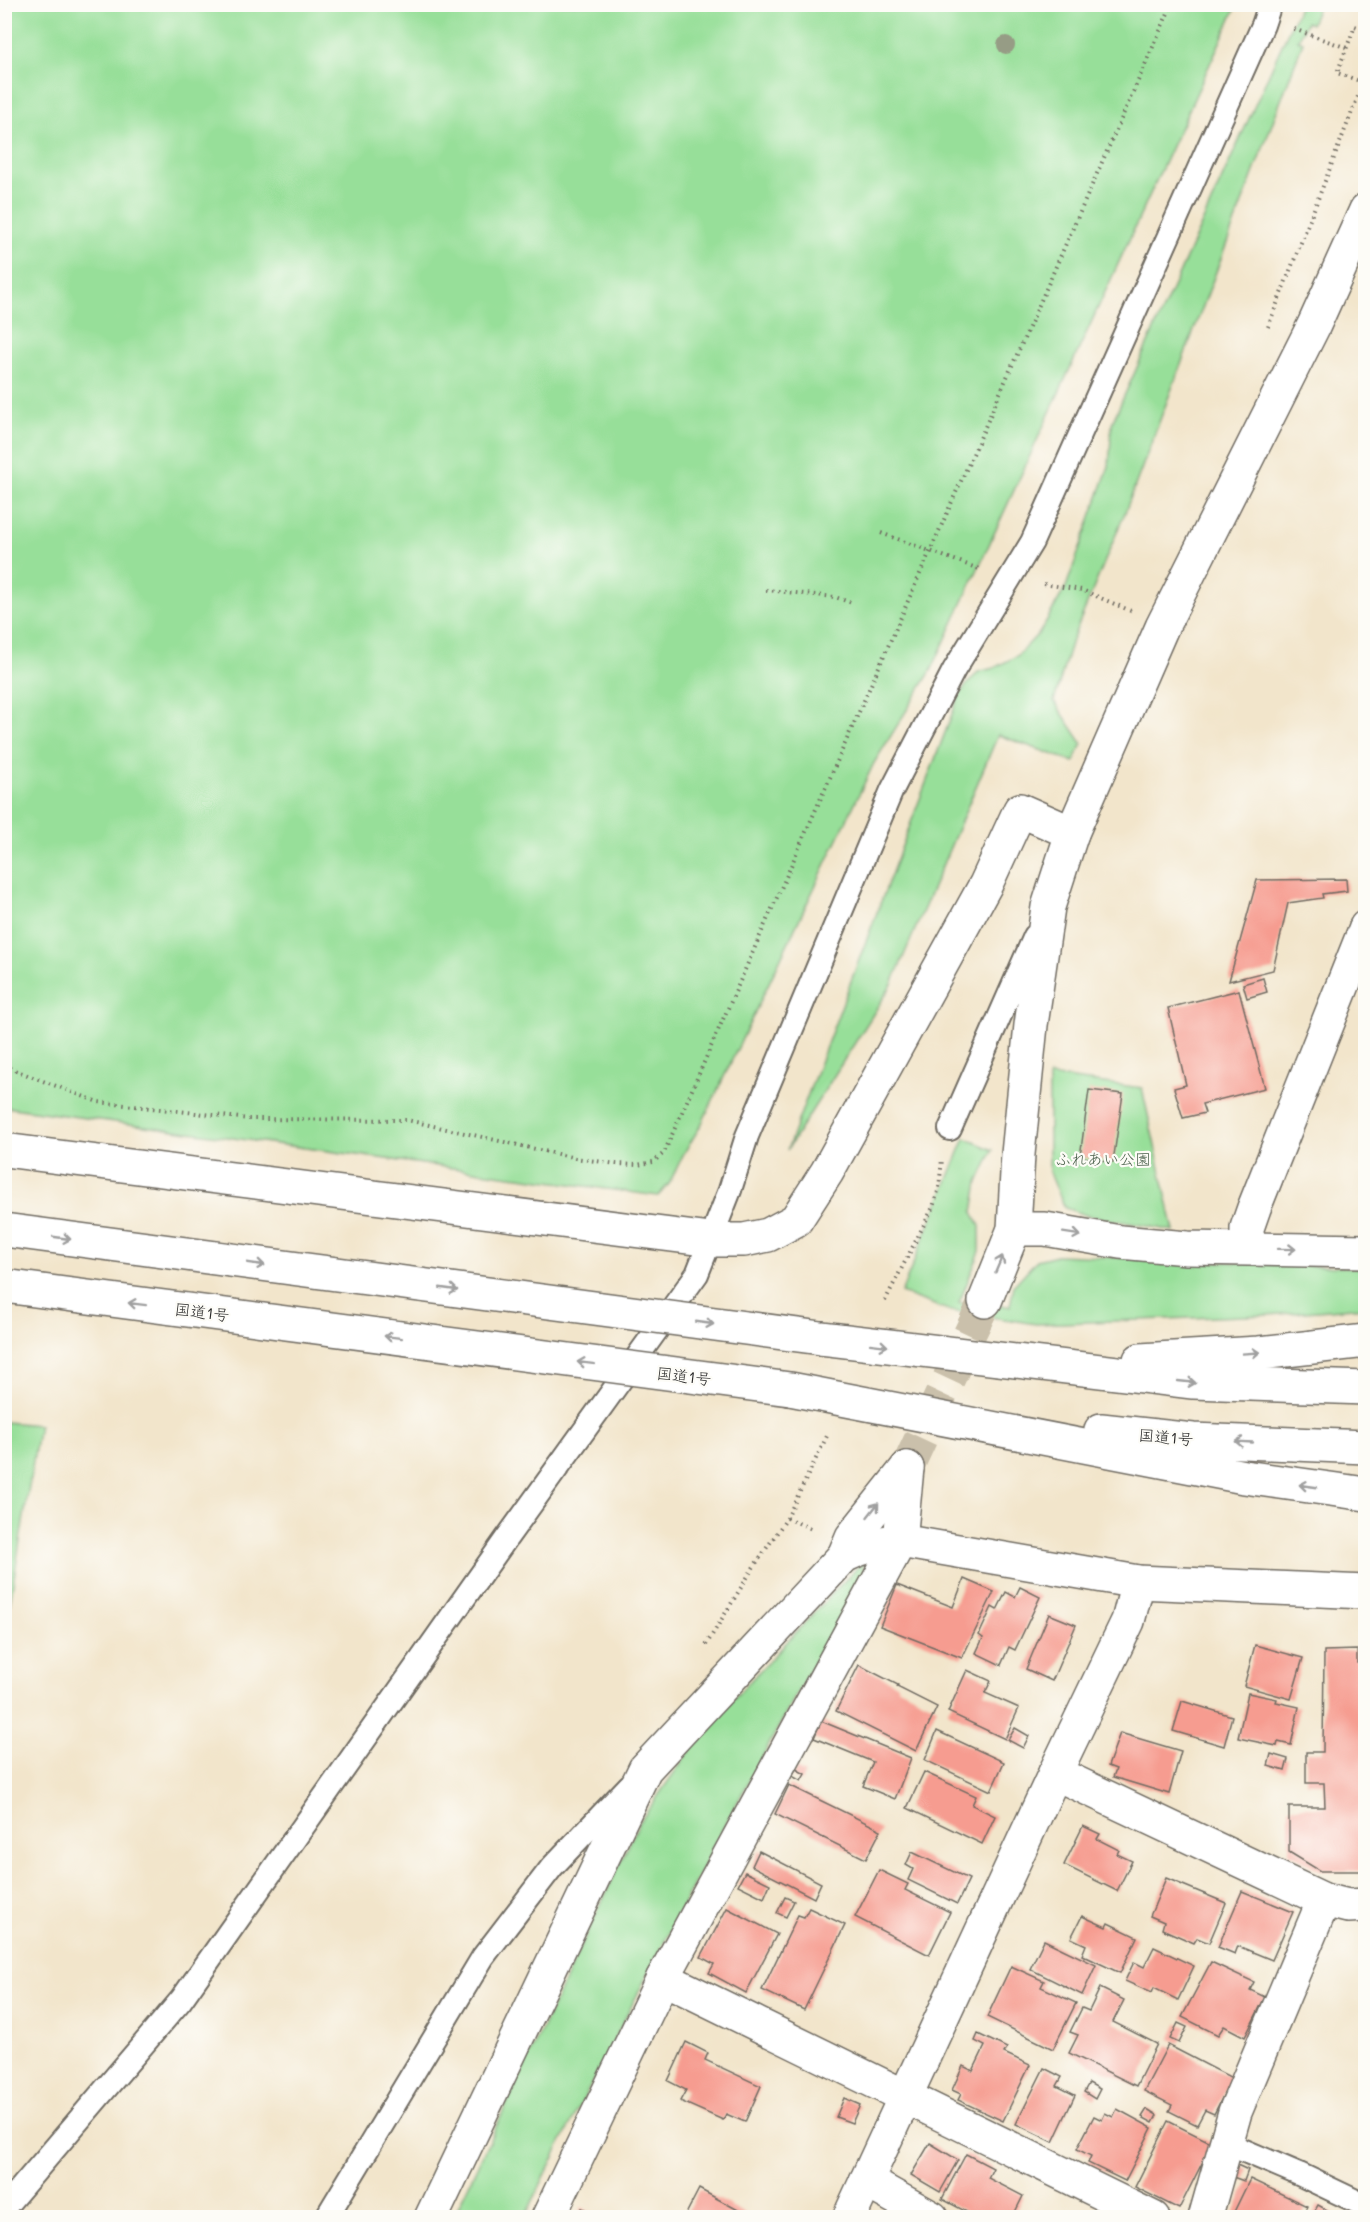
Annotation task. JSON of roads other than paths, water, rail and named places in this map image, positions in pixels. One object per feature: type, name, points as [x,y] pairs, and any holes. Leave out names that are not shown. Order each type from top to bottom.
[{"type":"main road","points":[[984,1301],[1014,1229],[1018,1154],[1031,1025],[1048,906],[1072,833],[1162,627],[1314,325],[1365,210]]},
{"type":"main road","points":[[4,1150],[711,1240],[744,1240],[768,1235],[796,1220],[827,1172],[986,884],[1020,810],[1072,833]]},
{"type":"main road","points":[[1247,1248],[1248,1228],[1254,1208],[1365,927]]},
{"type":"main road","points":[[1014,1229],[1045,1229],[1120,1242],[1176,1247],[1365,1251]]},
{"type":"main road","points":[[4,1230],[1025,1364],[1193,1382],[1365,1388]]},
{"type":"main road","name":"国道1号","points":[[4,1286],[790,1389],[1042,1425],[1182,1438],[1365,1446]]},
{"type":"main road","points":[[1025,1364],[1259,1353],[1365,1341]]},
{"type":"main road","points":[[790,1389],[1244,1477],[1365,1494]]},
{"type":"main road","points":[[548,2217],[663,1978],[900,1541],[907,1468],[852,1537],[844,1556]]},
{"type":"main road","points":[[431,2217],[645,1769],[844,1556],[864,1545],[900,1541],[1138,1582],[1365,1592]]},
{"type":"main road","points":[[849,2217],[1128,1621],[1138,1582]]},
{"type":"main road","points":[[1055,1773],[1324,1900],[1348,1906],[1365,1905]]},
{"type":"main road","points":[[1205,2217],[1235,2112],[1324,1900]]},
{"type":"main road","points":[[663,1978],[905,2094],[1153,2217]]},
{"type":"main road","points":[[866,2181],[932,2217]]},
{"type":"lane","points":[[4,2208],[181,2001],[506,1539],[697,1274],[747,1136],[892,790],[954,670],[1032,542],[1263,26],[1270,4]]},
{"type":"lane","points":[[950,1129],[1048,906]]},
{"type":"lane","points":[[326,2217],[483,1958],[552,1867],[645,1769]]},
{"type":"lane","points":[[1226,2143],[1299,2174],[1365,2206]]},
{"type":"tunnel","points":[[907,1468],[985,1301]]},
{"type":"park label","name":"ふれあい公園","points":[[1103,1159]]}]
